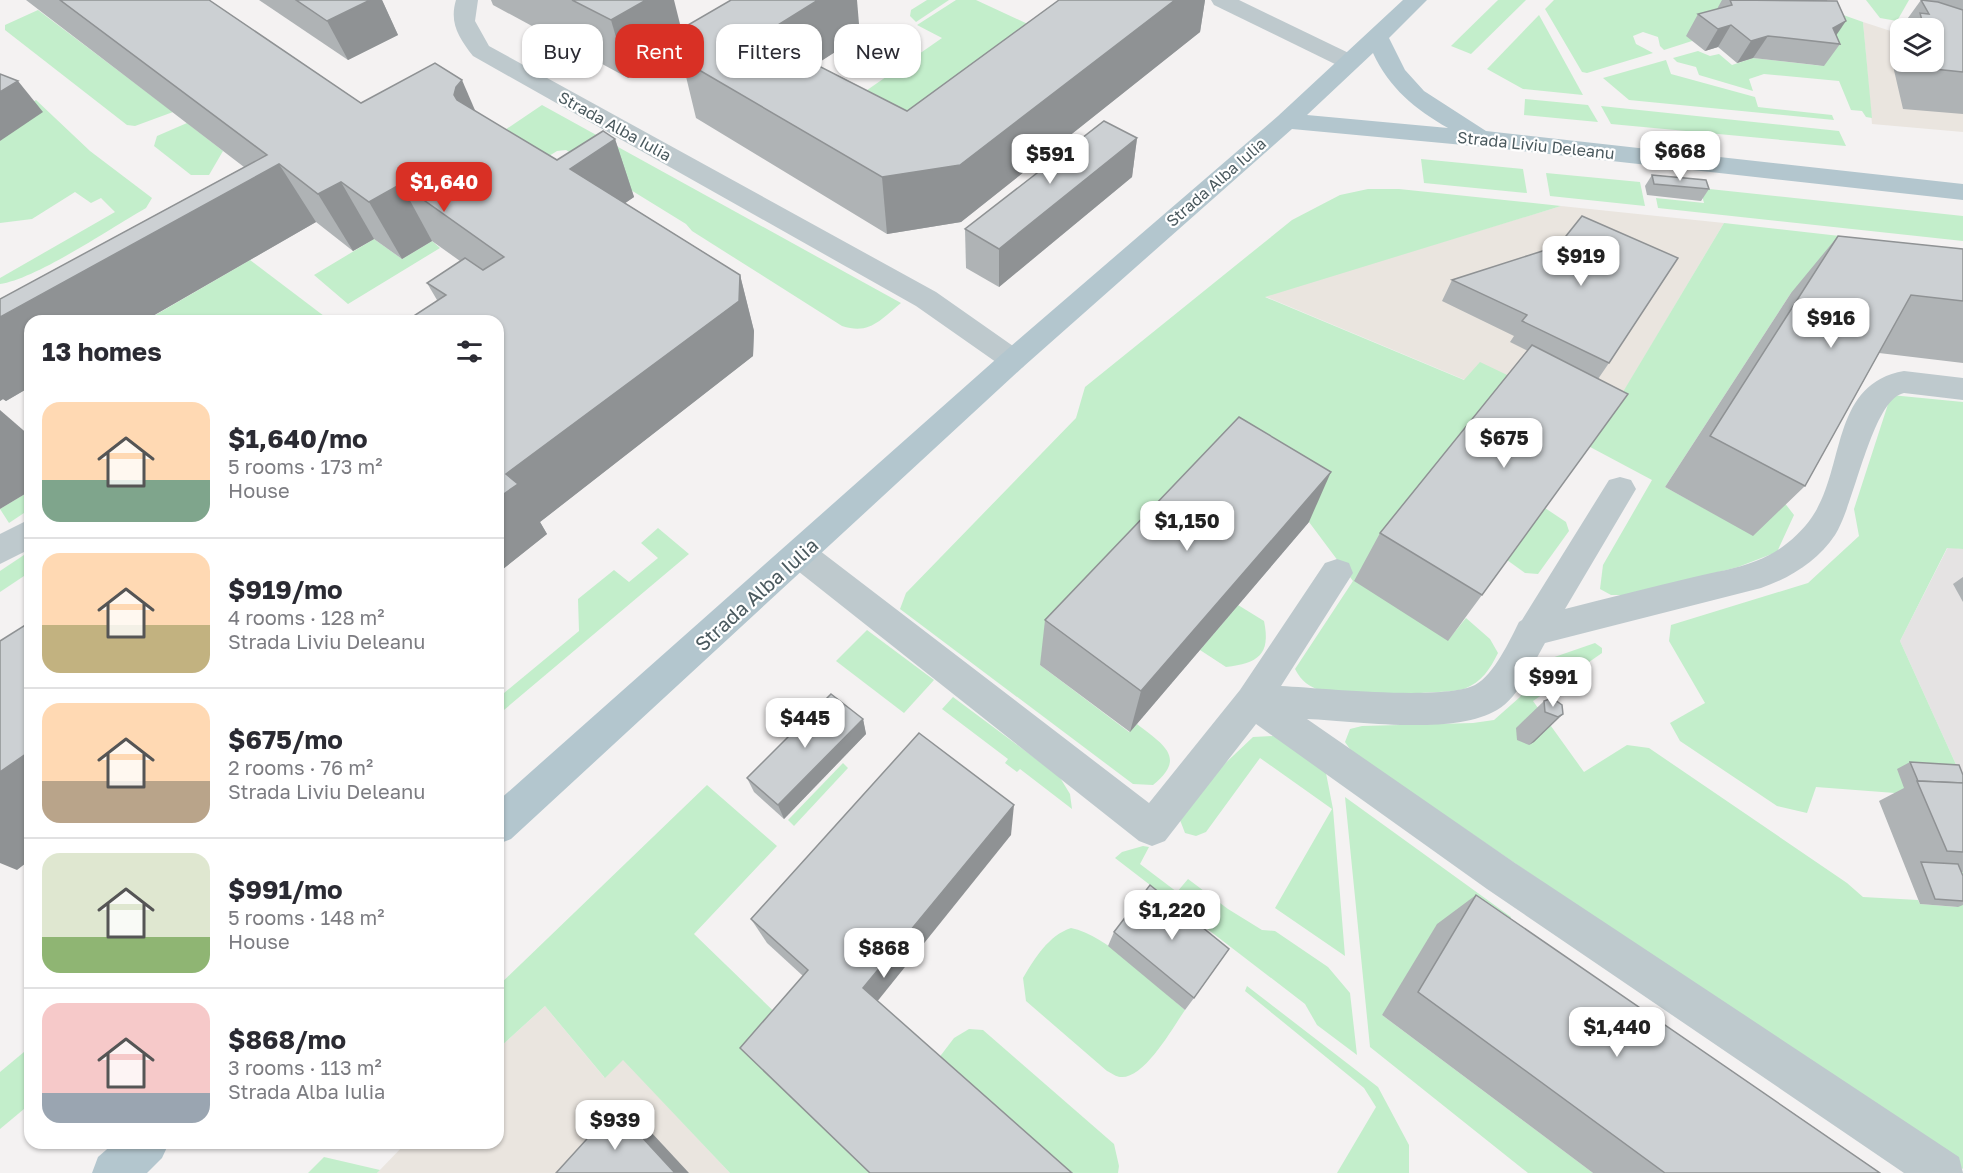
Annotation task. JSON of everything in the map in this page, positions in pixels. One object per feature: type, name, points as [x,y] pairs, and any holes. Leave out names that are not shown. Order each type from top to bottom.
[{"type":"main road","name":"Strada Alba Iulia","points":[[504,821],[1013,360],[1287,121],[1416,0]]},
{"type":"main road","points":[[1377,36],[1388,66],[1405,88],[1428,106],[1485,139]]},
{"type":"main road","name":"Strada Liviu Deleanu","points":[[1287,121],[1485,139],[1963,192]]},
{"type":"main road","points":[[114,1173],[140,1149]]},
{"type":"lane","name":"Strada Alba Iulia","points":[[468,0],[463,20],[465,32],[481,51],[926,299],[1013,360]]},
{"type":"lane","points":[[1222,0],[1349,62]]},
{"type":"lane","points":[[1531,632],[1761,574],[1788,562],[1827,523],[1869,405],[1885,387],[1904,381],[1963,389]]},
{"type":"lane","points":[[1252,701],[1443,709],[1486,698],[1507,676],[1531,632],[1620,489]]},
{"type":"lane","points":[[0,551],[24,536]]},
{"type":"lane","points":[[800,554],[1152,828],[1252,701],[1337,573]]},
{"type":"lane","points":[[1252,701],[1501,876],[1944,1173]]},
{"type":"shaded area","points":[[1863,22],[1890,31],[1890,72],[1944,72],[1944,60],[1963,55],[1963,132],[1872,124]]},
{"type":"shaded area","points":[[1561,206],[1724,223],[1605,423],[1465,380],[1264,296]]},
{"type":"shaded area","points":[[1948,547],[1963,549],[1963,780],[1900,641]]},
{"type":"shaded area","points":[[545,1006],[604,1077],[623,1059],[730,1173],[377,1173],[400,1149],[504,1149],[504,1044]]},
{"type":"green space","points":[[927,0],[949,0],[916,22],[910,16],[911,10]]},
{"type":"green space","points":[[956,0],[976,0],[1030,25],[903,116],[860,95],[884,78],[921,78],[921,53],[942,38],[919,24]]},
{"type":"green space","points":[[1498,0],[1526,0],[1471,54],[1451,46]]},
{"type":"green space","points":[[1554,0],[1801,0],[1863,22],[1872,118],[1866,117],[1862,111],[1851,110],[1839,81],[1764,74],[1749,79],[1753,91],[1699,75],[1696,67],[1677,62],[1673,58],[1698,51],[1710,56],[1719,54],[1732,65],[1753,58],[1823,66],[1692,41],[1664,50],[1660,46],[1658,37],[1643,32],[1633,36],[1636,44],[1653,53],[1587,73],[1582,72],[1545,9]]},
{"type":"green space","points":[[1866,0],[1909,0],[1899,18],[1880,18]]},
{"type":"green space","points":[[38,10],[173,112],[135,126],[127,125],[5,30],[5,25]]},
{"type":"green space","points":[[1539,15],[1583,95],[1523,89],[1487,69]]},
{"type":"green space","points":[[1666,60],[1671,74],[1755,97],[1758,107],[1832,115],[1834,120],[1629,100],[1603,78]]},
{"type":"green space","points":[[1525,99],[1588,105],[1598,122],[1524,115]]},
{"type":"green space","points":[[36,100],[90,151],[152,198],[146,208],[73,252],[33,273],[0,284],[0,278],[115,212],[101,198],[91,203],[75,192],[32,219],[0,223],[0,141],[26,106]]},
{"type":"green space","points":[[542,105],[901,303],[867,327],[860,329],[842,326],[692,231],[686,224],[566,150],[557,151],[549,156],[496,136]]},
{"type":"green space","points":[[1601,106],[1839,131],[1846,146],[1611,124]]},
{"type":"green space","points":[[187,123],[223,151],[209,175],[191,175],[154,146],[157,136]]},
{"type":"green space","points":[[1421,159],[1523,169],[1527,193],[1424,183]]},
{"type":"green space","points":[[1546,173],[1640,182],[1645,206],[1550,196]]},
{"type":"green space","points":[[1700,188],[1963,216],[1963,241],[1658,208],[1656,198],[1704,203]]},
{"type":"green space","points":[[1368,189],[1399,189],[1561,206],[1265,297],[1464,380],[1480,362],[1605,422],[1724,223],[1963,250],[1791,293],[1665,487],[1753,535],[1777,493],[1794,515],[1777,552],[1738,567],[1628,595],[1611,595],[1600,589],[1603,565],[1652,480],[1500,399],[1448,640],[1466,618],[1490,639],[1498,653],[1485,674],[1476,683],[1464,689],[1417,693],[1348,694],[1322,691],[1303,680],[1295,669],[1353,581],[1309,522],[1223,469],[1040,665],[1129,732],[1137,724],[1168,752],[1169,766],[1153,785],[1133,784],[900,609],[906,593],[1076,418],[1085,387],[1292,220],[1340,195]]},
{"type":"green space","points":[[374,239],[402,259],[432,241],[440,248],[348,304],[314,275]]},
{"type":"green space","points":[[250,260],[323,315],[155,315]]},
{"type":"green space","points":[[1891,395],[1963,402],[1963,549],[1947,548],[1900,641],[1963,780],[1895,793],[1816,787],[1807,813],[1777,806],[1680,741],[1670,723],[1705,703],[1669,641],[1671,625],[1808,583],[1859,536],[1854,509]]},
{"type":"green space","points":[[24,495],[24,513],[9,523],[0,509]]},
{"type":"green space","points":[[1545,508],[1566,522],[1569,531],[1538,574],[1525,573],[1507,560]]},
{"type":"green space","points":[[658,528],[689,554],[504,710],[504,693],[579,631],[578,599],[614,570],[629,582],[658,558],[641,543]]},
{"type":"green space","points":[[24,555],[24,576],[0,592],[0,571]]},
{"type":"green space","points":[[1238,605],[1264,621],[1266,642],[1260,655],[1254,660],[1226,667],[1200,650]]},
{"type":"green space","points":[[867,630],[934,680],[904,713],[836,661]]},
{"type":"green space","points":[[1595,643],[1602,648],[1602,653],[1533,701],[1584,772],[1627,745],[1649,748],[1847,883],[1863,897],[1918,900],[1920,904],[1957,907],[1943,870],[1963,872],[1963,1169],[1352,752],[1345,742],[1350,729],[1362,726],[1473,723],[1494,720],[1520,697],[1540,662]]},
{"type":"green space","points":[[953,697],[1059,776],[1070,794],[1072,809],[1020,769],[1017,772],[1005,763],[1008,759],[942,709]]},
{"type":"green space","points":[[1273,736],[1288,742],[1325,768],[1333,809],[1345,956],[1275,908],[1332,809],[1260,758],[1206,832],[1196,836],[1185,833],[1180,820],[1215,773],[1253,737]]},
{"type":"green space","points":[[843,763],[848,768],[794,826],[788,820]]},
{"type":"green space","points":[[707,785],[777,846],[694,934],[790,1027],[871,1173],[730,1173],[623,1060],[605,1078],[545,1006],[504,1044],[504,980]]},
{"type":"green space","points":[[1345,797],[1511,917],[1510,934],[1382,1015],[1593,1173],[1528,1173],[1370,1047]]},
{"type":"green space","points":[[1143,846],[1149,847],[1140,864],[1177,892],[1188,879],[1228,909],[1262,930],[1275,931],[1328,967],[1350,993],[1357,1055],[1317,1025],[1305,1004],[1115,858],[1122,852]]},
{"type":"green space","points":[[1071,928],[1100,940],[1115,950],[1185,1010],[1148,1062],[1129,1076],[1119,1077],[1107,1071],[1026,1001],[1023,978],[1027,971],[1049,942]]},
{"type":"green space","points":[[1247,986],[1378,1087],[1409,1145],[1409,1173],[1337,1173],[1376,1107],[1364,1088],[1245,991]]},
{"type":"green space","points":[[969,1029],[983,1030],[1114,1144],[1119,1166],[1118,1173],[1058,1173],[935,1063],[954,1038]]},
{"type":"green space","points":[[24,1052],[24,1109],[0,1129],[0,1072]]},
{"type":"green space","points":[[324,1157],[380,1170],[377,1173],[308,1173]]},
{"type":"building","points":[[60,0],[209,0],[361,103],[435,63],[462,80],[456,87],[454,95],[457,100],[557,160],[603,131],[615,139],[570,169],[740,275],[739,301],[506,474],[518,484],[504,494],[504,315],[415,315],[446,295],[427,283],[465,258],[483,270],[504,257],[401,184],[369,202],[341,182],[318,194],[279,164],[0,317],[0,299],[267,155]]},
{"type":"building","points":[[296,0],[370,0],[327,21]]},
{"type":"building","points":[[572,0],[646,0],[611,20]]},
{"type":"building","points":[[731,0],[818,0],[779,24],[716,24],[716,78],[822,78],[822,68],[834,74],[834,78],[842,78],[907,111],[1059,0],[1175,0],[960,165],[882,177],[704,73],[704,24],[690,24]]},
{"type":"building","points":[[1730,0],[1837,1],[1846,21],[1833,28],[1840,44],[1768,36],[1751,41],[1731,25],[1718,29],[1698,14],[1732,5]]},
{"type":"building","points":[[1921,0],[1938,2],[1963,10],[1963,72],[1944,70],[1944,18],[1921,18],[1920,13],[1929,14]]},
{"type":"building","points":[[0,74],[18,81],[0,92]]},
{"type":"building","points":[[1104,121],[1137,138],[999,249],[965,229]]},
{"type":"building","points":[[1652,175],[1706,180],[1709,189],[1654,184]]},
{"type":"building","points":[[1582,216],[1678,258],[1609,363],[1522,321],[1527,315],[1452,280],[1558,246]]},
{"type":"building","points":[[1838,236],[1963,249],[1963,301],[1911,295],[1805,486],[1710,436]]},
{"type":"building","points":[[1532,345],[1628,394],[1482,595],[1380,533]]},
{"type":"building","points":[[1239,417],[1331,472],[1141,691],[1045,620]]},
{"type":"building","points":[[24,626],[24,755],[0,772],[0,641]]},
{"type":"building","points":[[831,694],[863,719],[778,805],[747,778]]},
{"type":"building","points":[[1552,698],[1562,705],[1563,714],[1558,717],[1545,712],[1544,701]]},
{"type":"building","points":[[919,733],[1014,805],[863,988],[1072,1173],[870,1173],[740,1048],[808,970],[751,919]]},
{"type":"building","points":[[1910,762],[1959,765],[1963,783],[1918,781]]},
{"type":"building","points":[[1917,781],[1963,783],[1963,852],[1947,851]]},
{"type":"building","points":[[1921,862],[1958,864],[1963,876],[1963,901],[1935,899]]},
{"type":"building","points":[[1150,885],[1229,949],[1194,998],[1114,932]]},
{"type":"building","points":[[1476,895],[1880,1173],[1665,1173],[1418,992]]},
{"type":"building","points":[[615,1108],[675,1173],[556,1173]]}]
